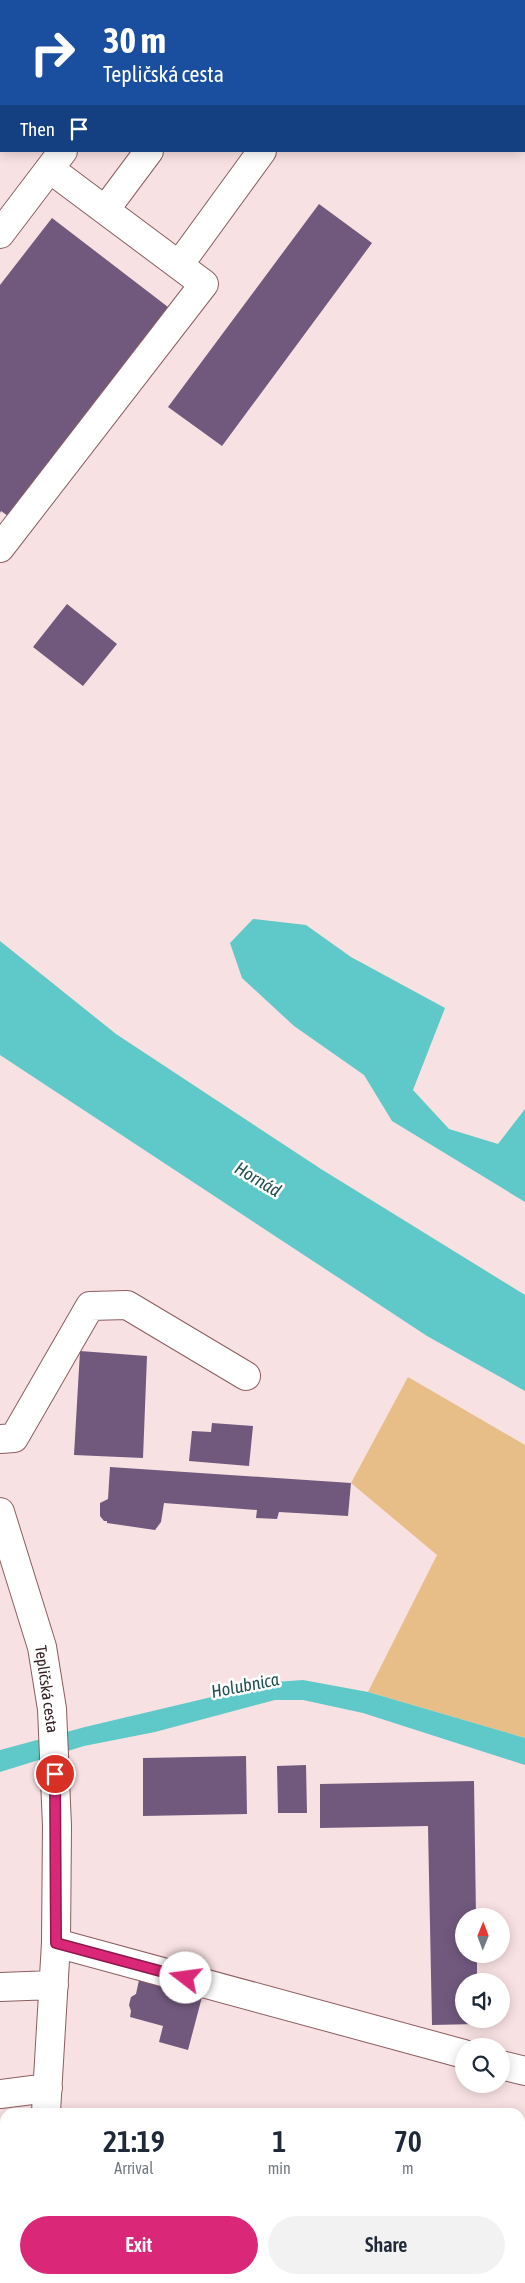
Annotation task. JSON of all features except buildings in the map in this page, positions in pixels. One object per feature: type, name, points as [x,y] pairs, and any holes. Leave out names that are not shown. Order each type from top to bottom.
[{"type":"street","points":[[105,210],[148,152]]},
{"type":"street","points":[[179,264],[261,152]]},
{"type":"street","points":[[0,234],[57,160],[105,210],[204,284],[0,548]]},
{"type":"street","points":[[0,1439],[14,1438],[90,1306],[127,1305],[246,1376]]},
{"type":"street","name":"Tepličská cesta","points":[[0,1512],[42,1647],[52,1709],[56,1790],[56,1943],[47,2100]]},
{"type":"street","points":[[56,1943],[455,2052]]},
{"type":"street","points":[[0,1987],[54,1985]]},
{"type":"street","points":[[510,2067],[525,2071]]},
{"type":"street","points":[[0,2094],[47,2100]]},
{"type":"shaded area","points":[[408,1377],[525,1445],[525,1738],[368,1692],[437,1555],[351,1483]]},
{"type":"water","points":[[253,919],[306,925],[351,957],[445,1008],[413,1090],[449,1129],[498,1144],[525,1109],[525,1202],[392,1121],[364,1075],[294,1026],[242,978],[230,943]]},
{"type":"water","name":"Hornád","points":[[0,941],[116,1034],[321,1169],[525,1295],[525,1391],[427,1336],[0,1055]]},
{"type":"water","points":[[303,1680],[368,1692],[525,1738],[525,1765],[363,1713],[303,1700],[275,1700],[155,1732],[84,1746],[0,1772],[0,1750],[85,1727],[275,1682]]},
{"type":"route","points":[[55,1774],[57,1826],[56,1943],[186,1978]]},
{"type":"water label","name":"Holubnica","points":[[245,1685]]}]
